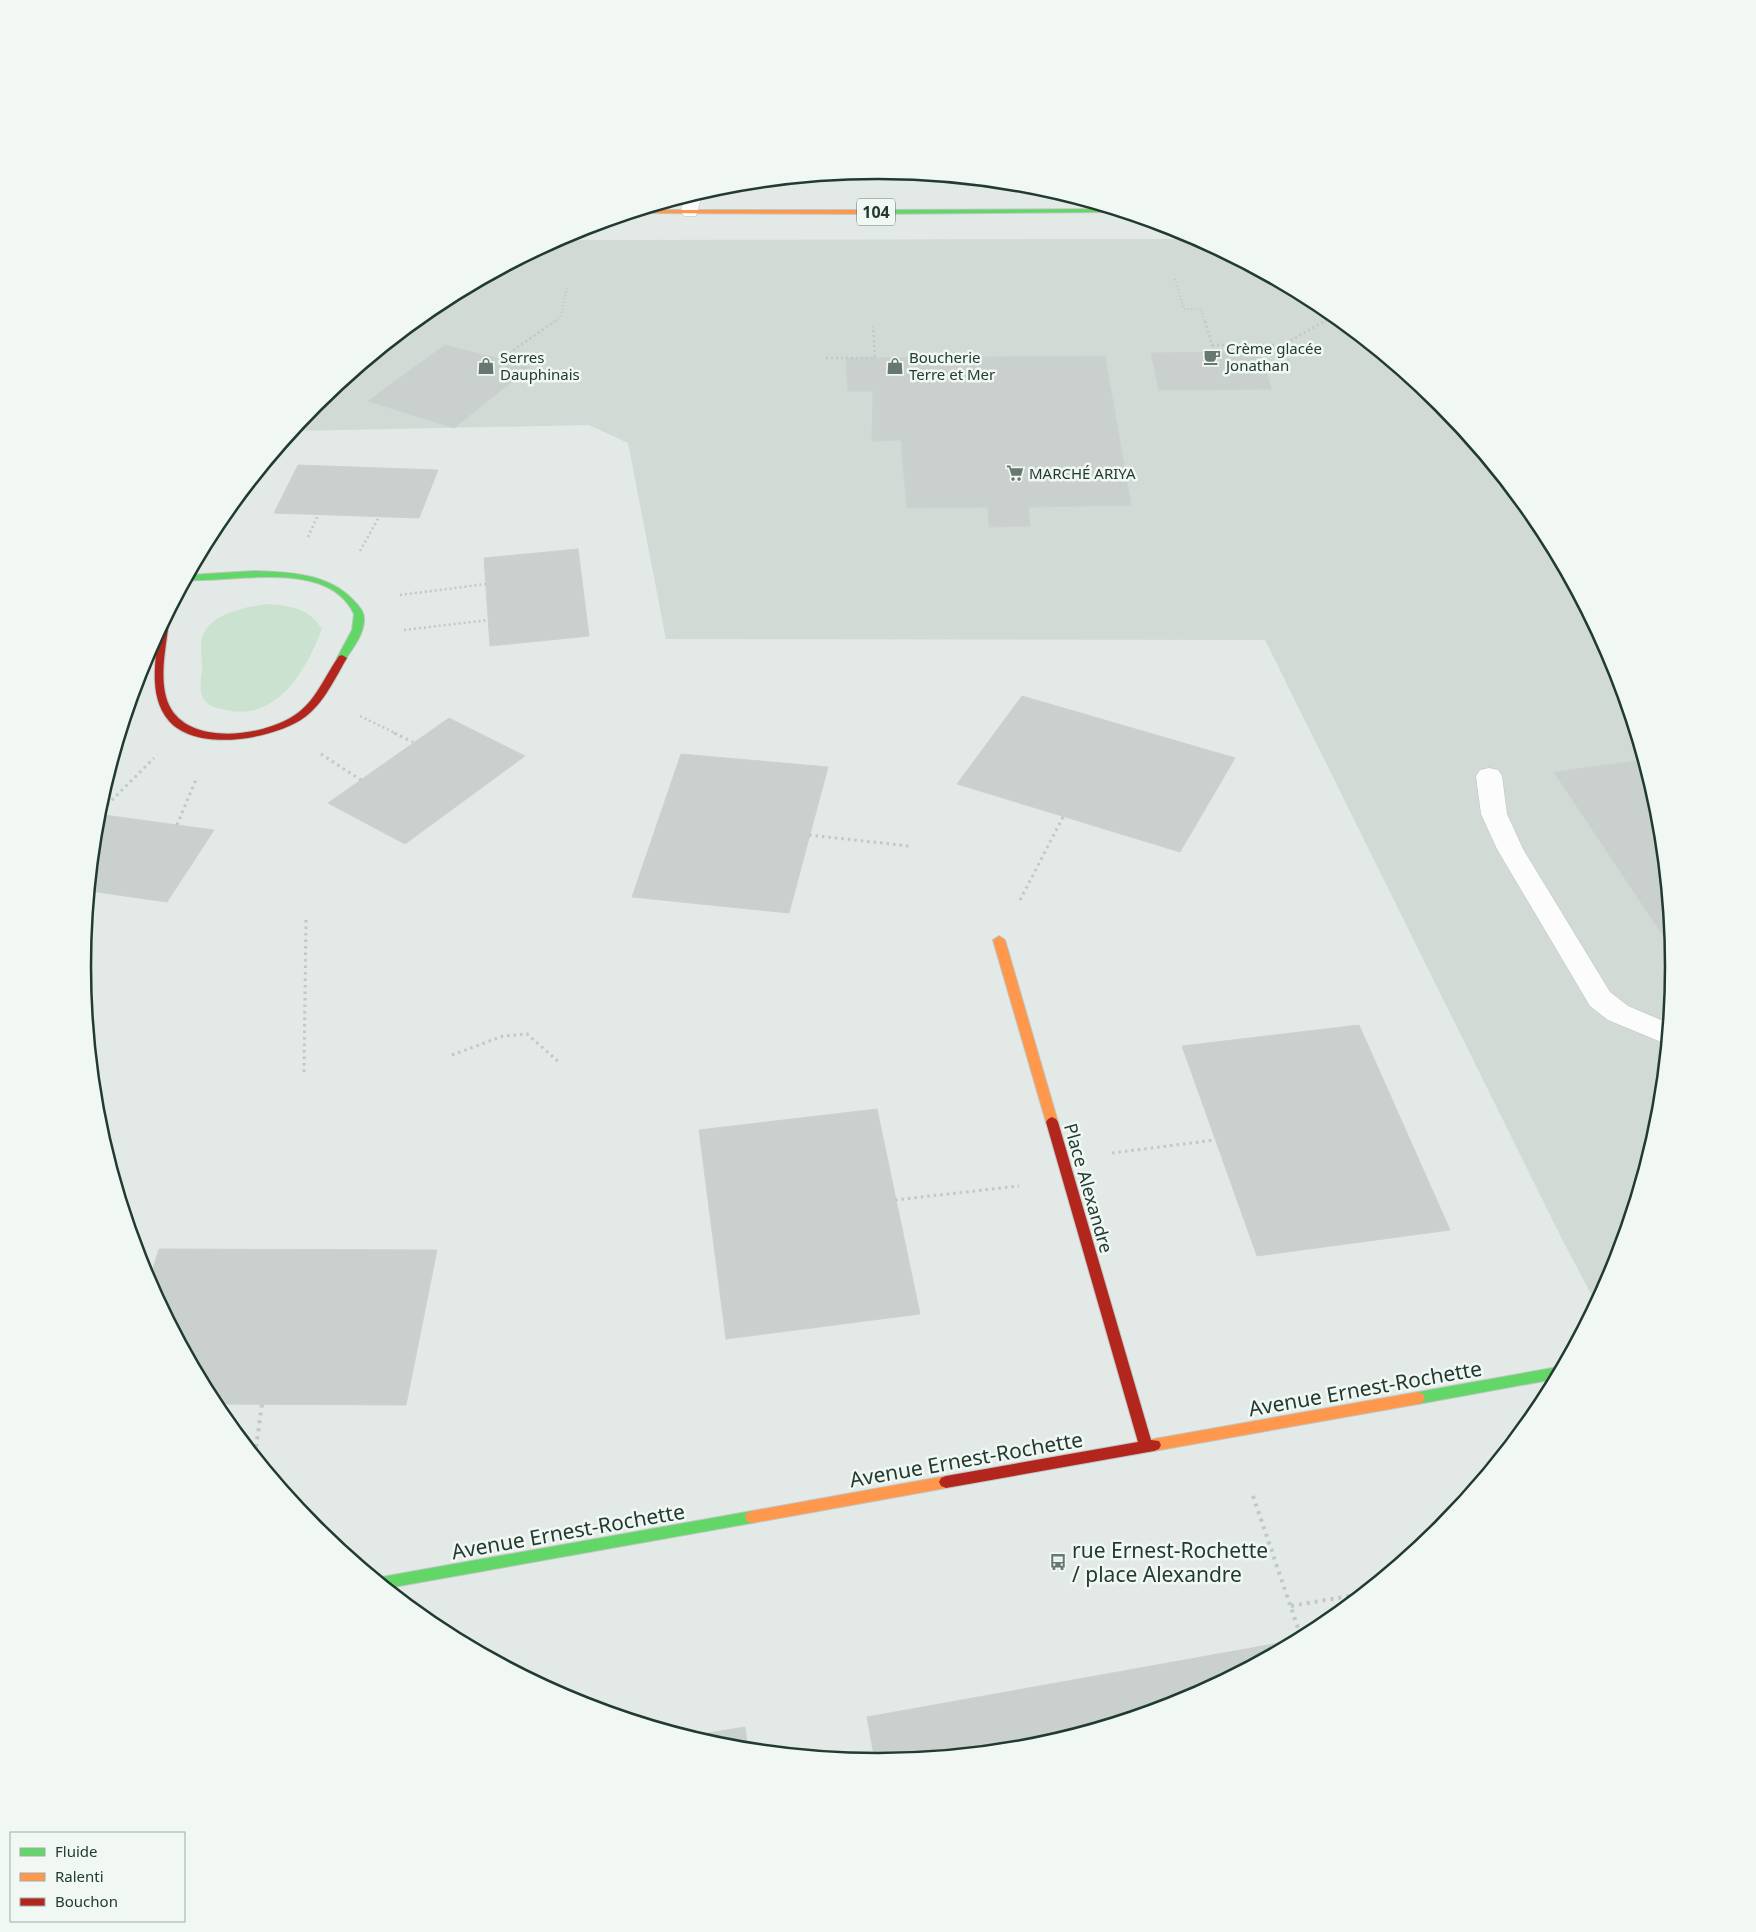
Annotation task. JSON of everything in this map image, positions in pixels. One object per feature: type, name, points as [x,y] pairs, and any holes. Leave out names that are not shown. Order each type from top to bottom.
[{"type":"street","name":"104","points":[[671,207],[691,204],[1097,211]]},
{"type":"street","points":[[163,637],[161,692],[166,712],[184,728],[201,734],[215,736],[259,734],[296,720],[318,696],[354,637],[359,615],[352,601],[339,590],[318,580],[300,576],[194,578]]},
{"type":"street","name":"Place Alexandre","points":[[999,940],[1146,1445]]},
{"type":"street","name":"Avenue Ernest-Rochette","points":[[389,1582],[1146,1445],[1549,1376]]},
{"type":"lane","points":[[1489,776],[1494,814],[1510,849],[1600,999],[1618,1014],[1662,1032]]},
{"type":"path","points":[[1175,279],[1184,309],[1201,309],[1214,352]]},
{"type":"path","points":[[501,359],[561,317],[567,287]]},
{"type":"path","points":[[1212,345],[1283,346],[1327,320]]},
{"type":"path","points":[[826,358],[875,358],[873,326]]},
{"type":"path","points":[[1283,346],[1291,369]]},
{"type":"path","points":[[352,601],[486,584]]},
{"type":"path","points":[[354,637],[488,620]]},
{"type":"path","points":[[318,696],[413,742]]},
{"type":"path","points":[[108,804],[184,728]]},
{"type":"path","points":[[177,825],[215,736]]},
{"type":"path","points":[[999,940],[1063,816]]},
{"type":"path","points":[[809,835],[909,846]]},
{"type":"path","points":[[304,1072],[306,918]]},
{"type":"path","points":[[452,1055],[503,1036],[526,1034],[560,1063]]},
{"type":"path","points":[[1062,1159],[1215,1140]]},
{"type":"path","points":[[896,1200],[1068,1180]]},
{"type":"path","points":[[256,1448],[262,1404]]},
{"type":"path","points":[[1253,1496],[1299,1630]]},
{"type":"path","points":[[1291,1606],[1348,1596]]},
{"type":"shaded area","points":[[1179,239],[1226,260],[1271,285],[1315,312],[1357,342],[1397,374],[1470,447],[1532,529],[1584,618],[1605,665],[1623,713],[1638,762],[1650,813],[1658,863],[1665,966],[1658,1069],[1650,1119],[1638,1170],[1623,1219],[1592,1296],[1265,640],[666,639],[628,443],[589,425],[302,431],[359,374],[441,312],[530,260],[575,240]]},
{"type":"green space","points":[[270,604],[300,610],[312,617],[322,629],[300,674],[277,698],[264,707],[248,711],[231,711],[211,706],[203,698],[201,686],[201,642],[206,629],[212,622],[230,612]]},
{"type":"building","points":[[445,345],[530,367],[454,428],[368,401]]},
{"type":"building","points":[[1261,352],[1271,389],[1159,390],[1151,353]]},
{"type":"building","name":"MARCHÉ ARIYA","points":[[1105,356],[1131,505],[1028,507],[1030,526],[989,527],[988,507],[907,508],[901,440],[872,441],[873,391],[848,391],[846,358]]},
{"type":"building","points":[[298,465],[438,470],[419,518],[274,513]]},
{"type":"building","points":[[578,549],[589,636],[490,646],[484,558]]},
{"type":"building","points":[[1022,696],[1235,758],[1180,852],[957,784]]},
{"type":"building","points":[[449,718],[525,756],[405,844],[328,803]]},
{"type":"building","points":[[681,754],[828,767],[789,913],[632,897]]},
{"type":"building","points":[[1638,761],[1650,813],[1658,863],[1664,937],[1554,772]]},
{"type":"building","points":[[106,815],[214,830],[167,902],[95,892]]},
{"type":"building","points":[[1359,1025],[1450,1230],[1257,1256],[1182,1046]]},
{"type":"building","points":[[877,1109],[920,1314],[726,1339],[699,1130]]},
{"type":"building","points":[[159,1249],[437,1250],[406,1405],[225,1404],[172,1314],[152,1270]]},
{"type":"building","points":[[1277,1643],[1226,1672],[1179,1693],[1131,1711],[1082,1726],[1031,1738],[981,1746],[929,1751],[874,1753],[867,1717]]},
{"type":"building","points":[[745,1727],[747,1742],[725,1738],[706,1733]]},
{"type":"traffic: fast","points":[[868,212],[1099,211]]},
{"type":"traffic: fast","points":[[194,578],[253,574],[302,577],[324,583],[342,592],[354,606],[359,618],[359,625],[355,635],[342,658]]},
{"type":"traffic: fast","points":[[1418,1398],[1549,1375]]},
{"type":"traffic: fast","points":[[389,1582],[752,1517]]},
{"type":"traffic: slow","points":[[654,212],[868,212]]},
{"type":"traffic: slow","points":[[999,940],[1052,1122]]},
{"type":"traffic: slow","points":[[1154,1445],[1418,1398]]},
{"type":"traffic: slow","points":[[752,1517],[946,1482]]},
{"type":"traffic: jam","points":[[162,640],[160,685],[164,705],[174,720],[189,730],[208,735],[229,737],[250,735],[289,723],[303,714],[315,702],[342,658]]},
{"type":"traffic: jam","points":[[1052,1122],[1146,1445]]},
{"type":"traffic: jam","points":[[946,1482],[1154,1445]]},
{"type":"place","name":"Crème glacée Jonathan","points":[[1212,357]]},
{"type":"place","name":"Serres Dauphinais","points":[[486,366]]},
{"type":"place","name":"Boucherie Terre et Mer","points":[[895,366]]},
{"type":"place","name":"MARCHÉ ARIYA","points":[[1015,473]]},
{"type":"place","name":"rue Ernest-Rochette / place Alexandre","points":[[1058,1562]]}]
